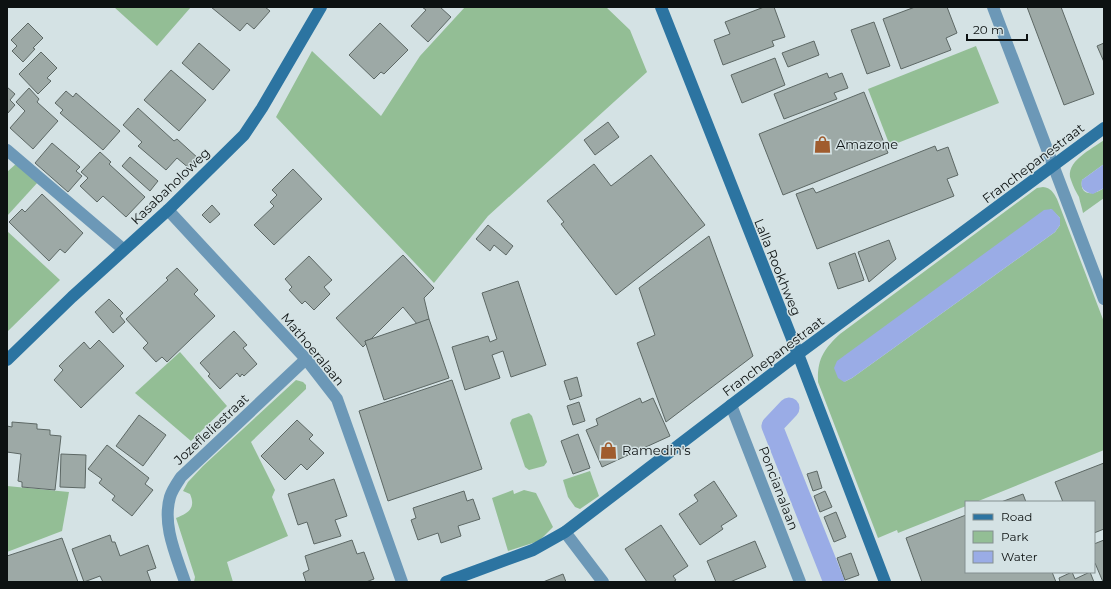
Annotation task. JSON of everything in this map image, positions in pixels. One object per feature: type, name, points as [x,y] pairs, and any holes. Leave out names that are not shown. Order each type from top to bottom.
[{"type":"street","name":"Kasabaholoweg","points":[[7,360],[123,249],[168,210],[244,135],[262,108],[321,7]]},
{"type":"street","name":"Lalla Rookhweg","points":[[661,7],[798,354],[885,582]]},
{"type":"street","points":[[993,7],[1054,166],[1101,282],[1104,299]]},
{"type":"street","name":"Franchepanestraat","points":[[446,582],[533,550],[565,532],[798,354],[1104,128]]},
{"type":"street","points":[[7,150],[123,249]]},
{"type":"street","name":"Mathoeralaan","points":[[168,210],[306,359],[337,398],[402,582]]},
{"type":"street","name":"Jozefleliestraat","points":[[185,582],[171,541],[168,513],[171,496],[181,477],[306,359]]},
{"type":"street","name":"Poncianalaan","points":[[732,405],[800,582]]},
{"type":"street","points":[[565,532],[603,582]]},
{"type":"green space","points":[[114,7],[191,7],[157,46]]},
{"type":"green space","points":[[465,7],[606,7],[630,30],[647,72],[488,216],[434,283],[276,117],[312,51],[381,116],[420,56]]},
{"type":"green space","points":[[976,46],[999,103],[890,146],[868,89]]},
{"type":"green space","points":[[1104,140],[1104,164],[1082,180],[1082,186],[1085,192],[1088,193],[1096,192],[1104,188],[1104,198],[1083,213],[1079,197],[1071,180],[1070,173],[1075,162],[1080,157]]},
{"type":"green space","points":[[17,163],[38,182],[7,216],[7,172]]},
{"type":"green space","points":[[1037,188],[1048,188],[1053,192],[1057,199],[1104,322],[1104,450],[978,501],[965,501],[965,506],[898,533],[897,530],[878,538],[818,382],[820,361],[826,350],[840,334]],"holes":[[[1051,209],[1060,218],[1060,225],[1055,232],[852,378],[844,382]]]},
{"type":"green space","points":[[7,231],[60,280],[7,332]]},
{"type":"green space","points":[[180,352],[227,406],[191,441],[135,393]]},
{"type":"green space","points":[[296,380],[303,382],[306,385],[306,389],[251,442],[275,490],[272,497],[288,536],[227,562],[233,582],[194,582],[195,577],[176,518],[188,512],[192,506],[190,494],[183,491],[188,482],[203,466]]},
{"type":"green space","points":[[529,413],[532,416],[547,462],[544,466],[529,470],[525,467],[510,423],[512,419]]},
{"type":"green space","points":[[590,471],[599,496],[580,509],[575,507],[568,497],[563,480]]},
{"type":"green space","points":[[7,486],[69,492],[62,531],[7,552]]},
{"type":"green space","points":[[513,490],[514,494],[524,490],[536,493],[553,527],[539,541],[508,551],[492,498]]},
{"type":"water","points":[[1104,164],[1104,188],[1093,194],[1085,191],[1082,188],[1082,180]]},
{"type":"water","points":[[1052,209],[1060,218],[1060,225],[1055,232],[852,378],[844,382],[838,378],[834,368],[837,361],[1044,210]]},
{"type":"building","points":[[211,7],[265,7],[270,11],[254,29],[247,23],[240,31]]},
{"type":"building","points":[[422,7],[440,7],[451,17],[428,42],[411,26],[426,10]]},
{"type":"building","points":[[764,7],[774,7],[785,37],[772,41],[774,46],[723,65],[714,40],[730,34],[725,22]]},
{"type":"building","points":[[915,7],[947,7],[957,33],[946,38],[951,50],[901,69],[883,19]]},
{"type":"building","points":[[1027,7],[1061,7],[1094,94],[1064,105]]},
{"type":"building","points":[[874,22],[890,66],[867,74],[851,30]]},
{"type":"building","points":[[28,23],[43,38],[33,48],[35,49],[23,62],[12,51],[17,46],[11,40]]},
{"type":"building","points":[[380,23],[408,50],[384,74],[381,72],[374,79],[349,55]]},
{"type":"building","points":[[814,41],[819,55],[788,67],[782,53]]},
{"type":"building","points":[[199,43],[230,70],[213,90],[182,63]]},
{"type":"building","points":[[1104,43],[1104,62],[1097,46]]},
{"type":"building","points":[[41,52],[57,68],[47,78],[51,81],[38,94],[19,74]]},
{"type":"building","points":[[775,58],[785,85],[742,103],[731,75]]},
{"type":"building","points":[[171,70],[206,100],[179,131],[144,100]]},
{"type":"building","points":[[827,73],[829,78],[842,73],[848,88],[834,93],[837,99],[784,119],[774,94]]},
{"type":"building","points":[[7,87],[15,94],[10,100],[15,105],[7,114]]},
{"type":"building","points":[[29,88],[39,99],[37,102],[58,121],[33,149],[10,128],[25,111],[16,102]]},
{"type":"building","points":[[66,91],[73,97],[76,93],[120,131],[103,150],[60,113],[63,110],[55,103]]},
{"type":"building","name":"Amazone","points":[[864,92],[888,153],[783,195],[759,134]]},
{"type":"building","points":[[138,108],[174,141],[177,139],[199,159],[190,169],[177,158],[166,170],[138,146],[142,142],[123,125]]},
{"type":"building","points":[[608,122],[619,137],[595,155],[584,140]]},
{"type":"building","points":[[52,143],[80,167],[76,171],[82,176],[68,192],[35,163]]},
{"type":"building","points":[[935,146],[937,151],[948,147],[958,175],[947,179],[954,196],[817,249],[796,194],[813,188],[816,193]]},
{"type":"building","points":[[100,152],[111,162],[109,164],[145,197],[126,217],[103,196],[97,202],[80,186],[88,178],[81,172]]},
{"type":"building","points":[[651,155],[705,225],[616,295],[561,224],[564,222],[547,201],[594,164],[611,186]]},
{"type":"building","points":[[130,157],[158,181],[150,191],[122,166]]},
{"type":"building","points":[[293,169],[322,199],[274,245],[254,225],[274,206],[270,202],[277,195],[272,190]]},
{"type":"building","points":[[42,194],[83,233],[65,253],[60,249],[49,261],[9,222],[22,209],[25,212]]},
{"type":"building","points":[[212,205],[220,214],[210,223],[202,215]]},
{"type":"building","points":[[488,225],[513,246],[506,255],[494,245],[490,251],[476,239]]},
{"type":"building","points":[[709,236],[753,356],[666,422],[637,343],[655,335],[639,288]]},
{"type":"building","points":[[889,240],[896,259],[869,282],[858,252]]},
{"type":"building","points":[[855,253],[864,280],[838,289],[829,263]]},
{"type":"building","points":[[403,255],[434,288],[424,298],[429,319],[417,324],[403,307],[371,339],[365,341],[366,344],[363,347],[336,318]]},
{"type":"building","points":[[309,256],[332,280],[324,287],[330,294],[314,310],[305,301],[302,304],[289,290],[292,287],[285,279]]},
{"type":"building","points":[[177,268],[198,290],[194,294],[215,316],[167,362],[162,357],[156,362],[143,348],[148,343],[126,319],[168,280],[166,278]]},
{"type":"building","points":[[518,281],[546,365],[511,377],[503,351],[492,355],[500,378],[465,390],[452,347],[488,336],[490,342],[497,339],[482,293]]},
{"type":"building","points":[[109,299],[123,313],[120,316],[125,322],[113,333],[95,312]]},
{"type":"building","points":[[429,319],[449,378],[384,400],[365,341]]},
{"type":"building","points":[[234,331],[247,345],[243,348],[257,364],[244,376],[242,374],[240,377],[237,373],[220,389],[208,376],[210,374],[200,363]]},
{"type":"building","points":[[99,340],[124,366],[81,408],[54,380],[63,370],[59,366],[84,342],[90,349]]},
{"type":"building","points":[[577,377],[582,396],[570,400],[564,381]]},
{"type":"building","points":[[452,380],[482,469],[388,501],[359,411]]},
{"type":"building","points":[[640,398],[642,403],[653,398],[670,436],[602,467],[586,430],[598,425],[596,419]]},
{"type":"building","points":[[579,402],[585,421],[573,425],[567,406]]},
{"type":"building","points":[[139,415],[166,435],[143,466],[116,446]]},
{"type":"building","points":[[297,420],[313,435],[309,439],[324,453],[307,470],[301,464],[285,480],[261,456]]},
{"type":"building","points":[[12,422],[37,424],[37,429],[50,430],[50,435],[61,436],[55,490],[22,487],[22,482],[18,481],[21,454],[7,452],[7,426],[12,427]]},
{"type":"building","points":[[578,434],[590,468],[573,474],[561,441]]},
{"type":"building","points":[[107,445],[149,478],[145,484],[153,490],[132,516],[112,500],[115,496],[99,483],[102,479],[88,469]]},
{"type":"building","points":[[61,454],[86,455],[85,488],[60,487]]},
{"type":"building","points":[[1104,463],[1104,529],[1095,533],[1095,501],[1063,501],[1055,482]]},
{"type":"building","points":[[817,471],[822,488],[813,491],[807,474]]},
{"type":"building","points":[[334,479],[347,516],[335,520],[341,536],[314,544],[307,522],[298,525],[288,494]]},
{"type":"building","points":[[714,481],[737,516],[721,526],[723,529],[700,545],[679,514],[698,501],[694,495]]},
{"type":"building","points":[[464,491],[467,501],[473,499],[480,519],[458,526],[461,536],[441,543],[438,533],[418,540],[411,520],[416,518],[413,508]]},
{"type":"building","points":[[825,491],[832,507],[820,512],[814,496]]},
{"type":"building","points":[[1023,494],[1026,501],[1004,501]]},
{"type":"building","points":[[836,512],[846,537],[834,542],[824,517]]},
{"type":"building","points":[[965,515],[965,573],[1052,573],[1056,582],[922,582],[906,538]]},
{"type":"building","points":[[661,525],[688,566],[673,576],[676,580],[673,582],[647,582],[625,549]]},
{"type":"building","points":[[110,535],[112,542],[115,542],[120,556],[148,545],[156,568],[147,571],[151,582],[103,582],[100,576],[84,582],[72,549]]},
{"type":"building","points":[[62,538],[78,582],[7,582],[7,556]]},
{"type":"building","points":[[352,540],[357,554],[364,552],[374,579],[366,582],[306,582],[303,573],[309,570],[305,556]]},
{"type":"building","points":[[1104,540],[1104,582],[1095,563],[1095,544]]},
{"type":"building","points":[[755,541],[766,567],[730,582],[716,582],[707,561]]},
{"type":"building","points":[[851,553],[859,575],[845,580],[837,558]]},
{"type":"building","points":[[1072,573],[1075,579],[1090,573],[1094,582],[1060,582],[1059,578]]},
{"type":"building","points":[[563,574],[566,582],[543,582]]},
{"type":"waterway","points":[[789,408],[772,426],[834,582]]},
{"type":"place","name":"Amazone","points":[[823,144]]},
{"type":"place","name":"Ramedin's","points":[[609,450]]}]
